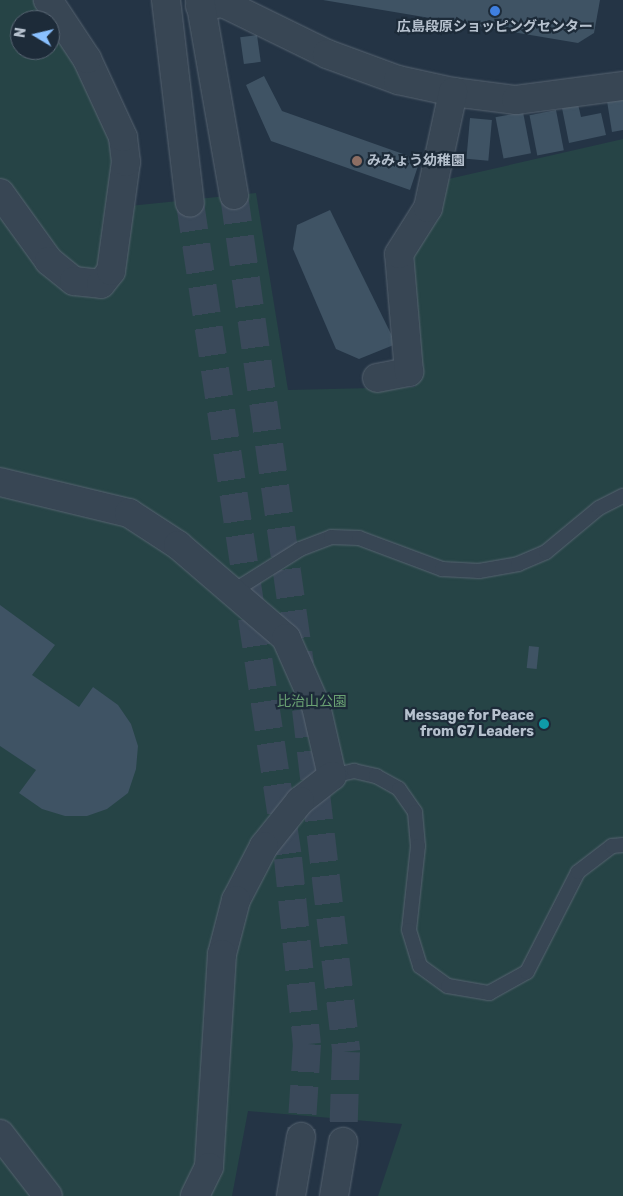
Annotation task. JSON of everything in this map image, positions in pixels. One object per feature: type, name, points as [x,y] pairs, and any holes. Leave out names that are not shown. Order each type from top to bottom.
[{"type":"street","points":[[0,193],[49,261],[74,281],[101,284],[112,263],[126,162],[123,137],[87,59],[48,0]]},
{"type":"street","points":[[166,0],[190,203]]},
{"type":"street","points":[[234,195],[200,3],[223,3],[327,54],[398,80],[452,92],[516,100],[623,86]]},
{"type":"street","points":[[377,378],[409,372],[399,254],[428,208],[452,92]]},
{"type":"street","points":[[0,482],[129,513],[235,590],[286,638],[302,668],[332,776],[300,801],[264,846],[236,900],[222,954],[209,1167],[195,1196]]},
{"type":"street","points":[[0,1134],[48,1196]]},
{"type":"street","points":[[290,1196],[301,1137]]},
{"type":"street","points":[[334,1196],[343,1142]]},
{"type":"lane","points":[[235,590],[300,549],[331,537],[359,538],[442,569],[479,570],[518,564],[546,552],[599,508],[623,496]]},
{"type":"lane","points":[[332,776],[354,770],[376,776],[399,789],[415,812],[418,846],[409,930],[420,966],[448,986],[488,993],[528,972],[578,872],[612,846],[623,845]]},
{"type":"green space","name":"比治山公園","points":[[0,0],[36,0],[42,10],[10,10],[10,60],[60,60],[60,37],[88,80],[117,161],[110,208],[256,193],[288,390],[415,387],[406,254],[444,180],[623,139],[623,1196],[378,1196],[402,1124],[248,1111],[232,1196],[0,1196]]},
{"type":"building","name":"広島段原ショッピングセンター","points":[[323,0],[600,0],[594,33],[578,43]]},
{"type":"building","points":[[257,35],[261,62],[244,64],[240,37]]},
{"type":"building","points":[[264,76],[282,111],[420,160],[410,190],[271,141],[246,85]]},
{"type":"building","points":[[623,98],[623,130],[612,132],[607,101]]},
{"type":"building","points":[[578,104],[581,117],[601,113],[606,135],[569,143],[562,108]]},
{"type":"building","points":[[556,110],[564,150],[537,155],[529,115]]},
{"type":"building","points":[[523,112],[531,153],[504,159],[496,117]]},
{"type":"building","points":[[470,118],[492,120],[488,161],[466,159]]},
{"type":"building","points":[[330,210],[396,344],[359,359],[336,349],[293,249],[297,225]]},
{"type":"building","points":[[0,605],[55,645],[32,675],[79,707],[93,687],[118,705],[131,724],[138,746],[136,769],[128,793],[107,809],[87,816],[65,816],[42,809],[19,793],[36,770],[0,746]]},
{"type":"building","points":[[529,646],[539,647],[537,669],[527,668]]},
{"type":"tunnel","points":[[234,195],[300,664]]},
{"type":"tunnel","points":[[190,203],[288,858],[307,1044],[301,1137]]},
{"type":"tunnel","points":[[306,709],[346,1052],[343,1142]]},
{"type":"place","name":"広島段原ショッピングセンター","points":[[495,11]]},
{"type":"place","name":"みみょう幼稚園","points":[[357,161]]},
{"type":"place","name":"Message for Peace from G7 Leaders","points":[[544,724]]}]
